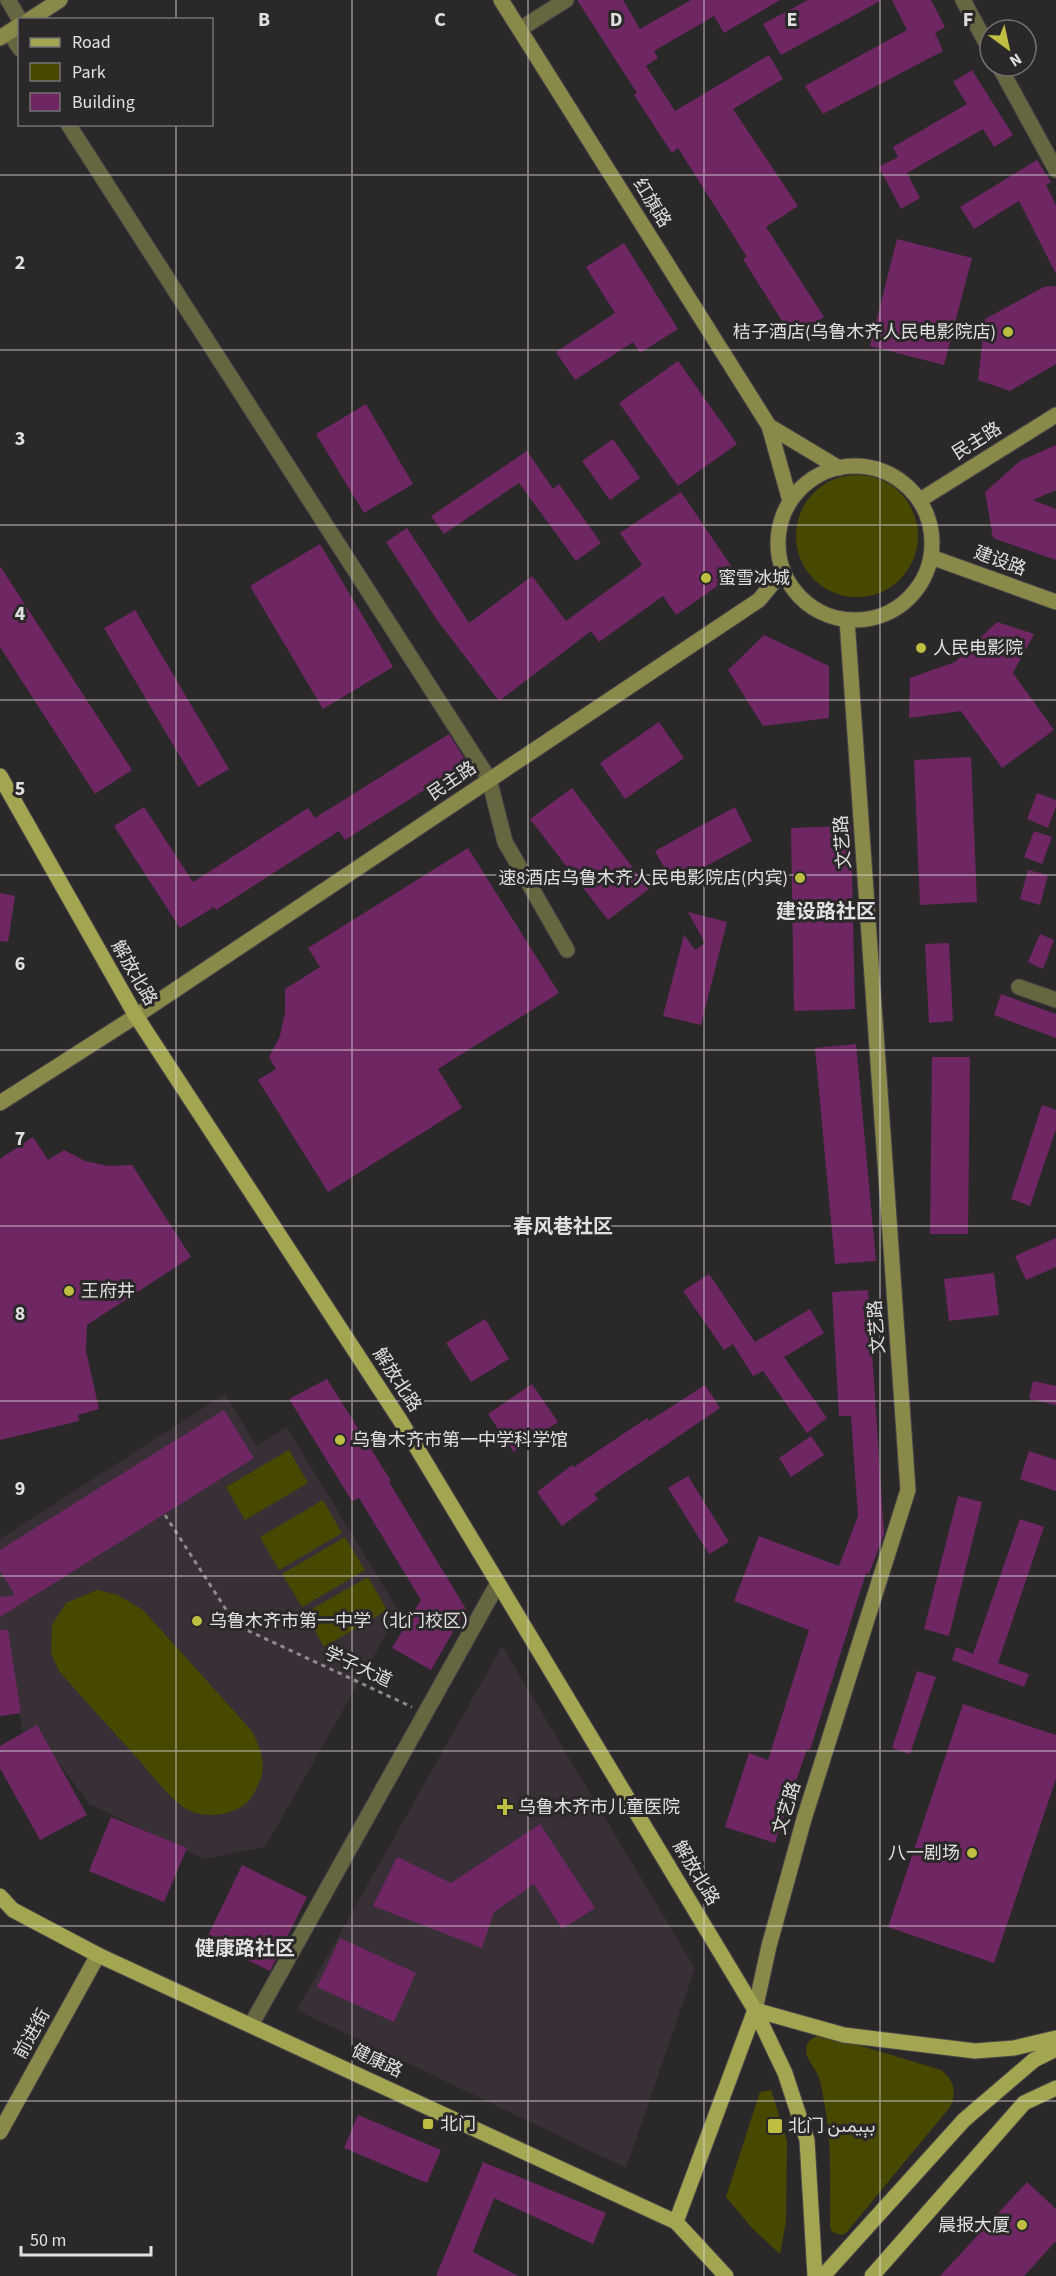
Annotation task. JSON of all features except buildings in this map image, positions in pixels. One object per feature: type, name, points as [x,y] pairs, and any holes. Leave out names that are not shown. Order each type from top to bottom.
[{"type":"main road","name":"解放北路","points":[[0,777],[136,1016],[400,1420],[755,2010],[785,2073],[807,2140],[815,2276]]},
{"type":"main road","name":"健康路","points":[[0,1896],[13,1910],[93,1952],[676,2222],[726,2276]]},
{"type":"main road","points":[[676,2222],[755,2010],[844,2035],[975,2051],[1014,2048],[1056,2038]]},
{"type":"main road","points":[[824,2276],[964,2120],[1034,2060],[1056,2049]]},
{"type":"main road","points":[[872,2276],[1024,2103],[1054,2093]]},
{"type":"street","points":[[8,0],[19,18]]},
{"type":"street","points":[[32,18],[60,0]]},
{"type":"street","name":"红旗路","points":[[501,0],[770,426]]},
{"type":"street","points":[[520,29],[566,0]]},
{"type":"street","points":[[963,0],[978,28]]},
{"type":"street","points":[[9,32],[18,46]]},
{"type":"street","points":[[1006,78],[1056,171]]},
{"type":"street","points":[[69,126],[489,779],[505,842],[567,950]]},
{"type":"street","name":"民主路","points":[[920,501],[1056,415]]},
{"type":"street","points":[[770,426],[838,468]]},
{"type":"street","points":[[770,426],[790,501]]},
{"type":"street","points":[[861,466],[884,472],[904,483],[920,501],[928,518],[932,537],[931,556],[924,579],[910,597],[892,611],[870,619],[847,620],[826,615],[808,605],[793,590],[783,571],[778,548],[780,523],[790,501],[803,486],[820,475],[838,468],[861,466]]},
{"type":"street","name":"建设路","points":[[931,556],[1056,602]]},
{"type":"street","name":"民主路","points":[[0,1103],[136,1016],[759,600],[783,571]]},
{"type":"street","name":"文艺路","points":[[755,2010],[769,1946],[804,1819],[908,1490],[847,620]]},
{"type":"street","points":[[1019,987],[1056,1000]]},
{"type":"street","points":[[251,2025],[498,1583]]},
{"type":"street","name":"前进街","points":[[0,2111],[93,1952]]},
{"type":"street","name":"前进街","points":[[0,2132],[93,1952]]},
{"type":"path","name":"学子大道","points":[[165,1515],[236,1624],[425,1714]]},
{"type":"shaded area","name":"乌鲁木齐市第一中学（北门校区）","points":[[225,1394],[256,1446],[287,1427],[399,1612],[265,1847],[204,1859],[89,1804],[44,1743],[25,1740],[0,1630],[0,1539]]},
{"type":"shaded area","name":"乌鲁木齐市儿童医院","points":[[502,1646],[695,1968],[626,2168],[297,2010]]},
{"type":"green space","points":[[857,475],[880,479],[900,493],[914,513],[918,536],[914,559],[900,579],[880,593],[857,597],[834,593],[814,579],[800,559],[796,536],[800,513],[814,493],[834,479]]},
{"type":"green space","points":[[289,1450],[308,1483],[245,1520],[226,1487]]},
{"type":"green space","points":[[323,1500],[342,1533],[279,1570],[260,1537]]},
{"type":"green space","points":[[345,1537],[365,1570],[302,1607],[282,1574]]},
{"type":"green space","points":[[368,1577],[387,1610],[324,1647],[305,1613]]},
{"type":"green space","points":[[97,1590],[118,1595],[143,1610],[252,1731],[262,1755],[261,1778],[253,1795],[240,1808],[211,1815],[183,1807],[59,1671],[51,1653],[52,1625],[66,1603]]},
{"type":"green space","points":[[825,2035],[941,2070],[949,2078],[954,2091],[950,2107],[846,2233],[841,2235],[832,2232],[830,2227],[827,2122],[820,2083],[806,2051],[812,2039]]},
{"type":"green space","points":[[771,2090],[787,2141],[786,2221],[780,2254],[752,2228],[726,2197],[760,2092]]},
{"type":"place","name":"桔子酒店(乌鲁木齐人民电影院店)","points":[[1008,332]]},
{"type":"place","name":"蜜雪冰城","points":[[706,578]]},
{"type":"place","name":"人民电影院","points":[[921,648]]},
{"type":"place","name":"速8酒店乌鲁木齐人民电影院店(内宾)","points":[[800,878]]},
{"type":"place","name":"王府井","points":[[69,1291]]},
{"type":"place","name":"乌鲁木齐市第一中学科学馆","points":[[340,1440]]},
{"type":"place","name":"乌鲁木齐市第一中学（北门校区）","points":[[197,1621]]},
{"type":"place","name":"乌鲁木齐市儿童医院","points":[[505,1807]]},
{"type":"place","name":"八一剧场","points":[[972,1853]]},
{"type":"place","name":"北门","points":[[428,2124]]},
{"type":"place","name":"北门 بېيمىن","points":[[775,2126]]},
{"type":"place","name":"晨报大厦","points":[[1022,2225]]},
{"type":"district","name":"建设路社区","points":[[826,912]]},
{"type":"district","name":"春风巷社区","points":[[563,1227]]},
{"type":"district","name":"健康路社区","points":[[245,1949]]}]
